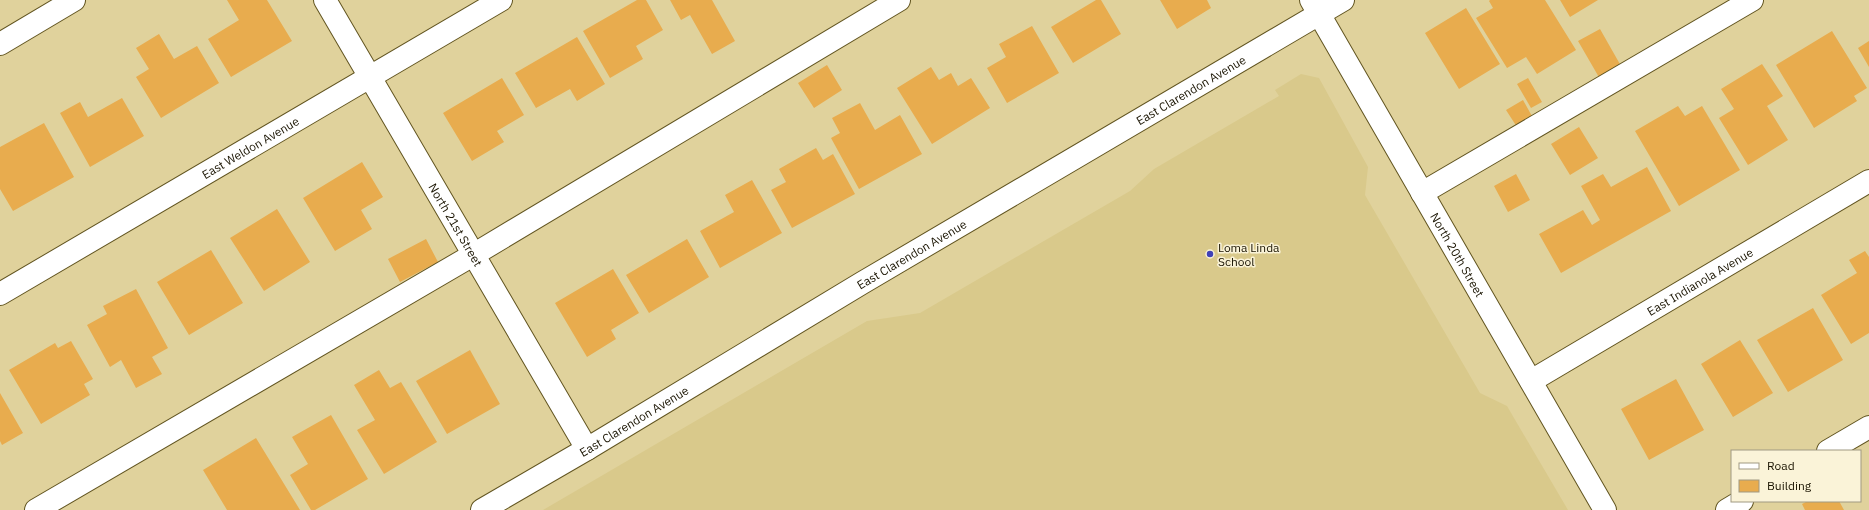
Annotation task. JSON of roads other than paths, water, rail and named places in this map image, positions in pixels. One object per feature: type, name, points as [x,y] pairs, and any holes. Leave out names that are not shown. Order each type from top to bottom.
[{"type":"street","points":[[0,44],[74,0]]},
{"type":"street","name":"North 21st Street","points":[[324,0],[586,449]]},
{"type":"street","name":"East Weldon Avenue","points":[[0,294],[500,0]]},
{"type":"street","points":[[36,510],[473,255],[899,0]]},
{"type":"street","name":"East Clarendon Avenue","points":[[482,510],[862,283],[1315,7],[1343,0]]},
{"type":"street","points":[[1422,193],[1752,0]]},
{"type":"street","name":"North 20th Street","points":[[1315,7],[1605,510]]},
{"type":"street","name":"East Indianola Avenue","points":[[1530,381],[1869,181]]},
{"type":"street","points":[[1830,450],[1869,427]]},
{"type":"street","points":[[1727,510],[1740,502]]},
{"type":"place","name":"Loma Linda School","points":[[1210,254]]}]
